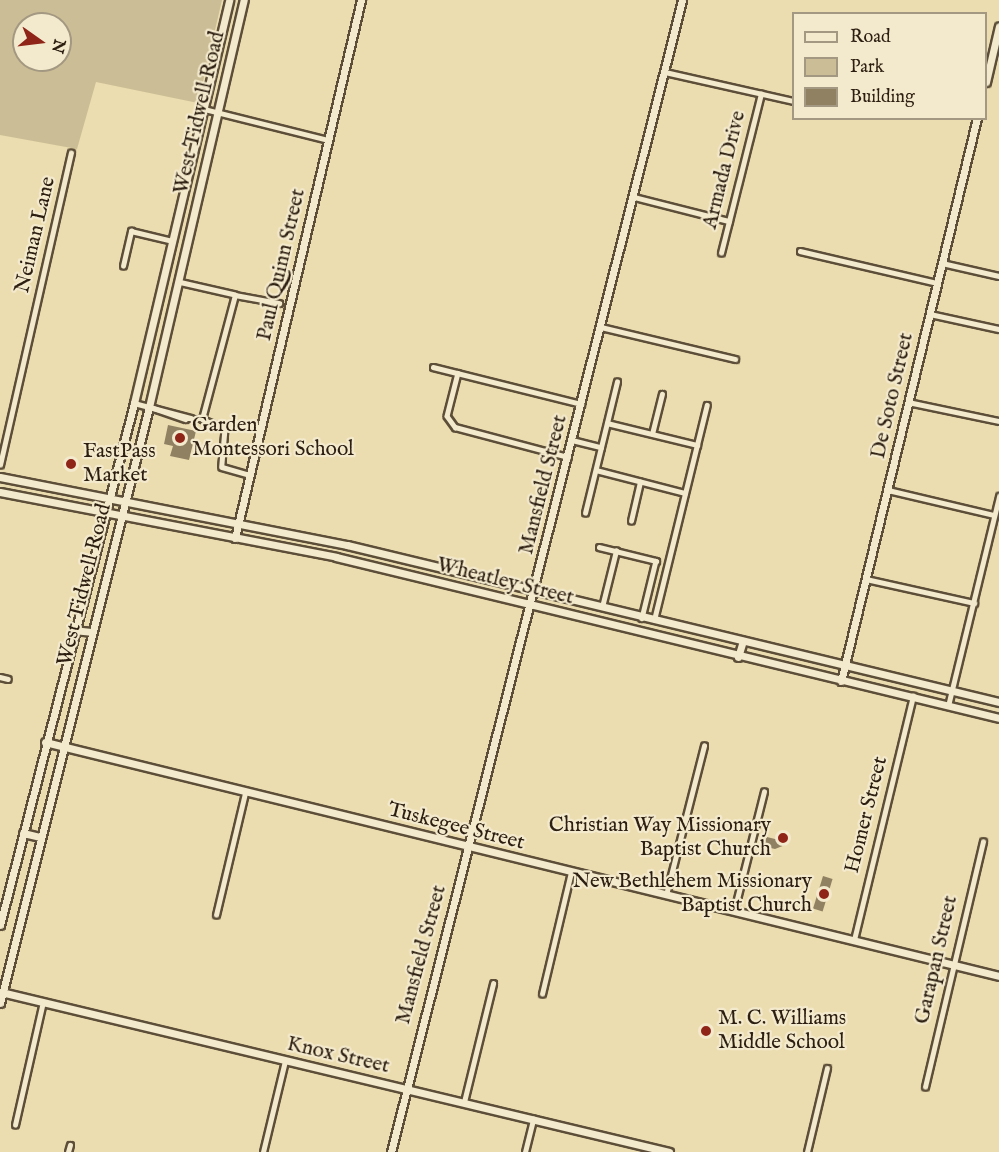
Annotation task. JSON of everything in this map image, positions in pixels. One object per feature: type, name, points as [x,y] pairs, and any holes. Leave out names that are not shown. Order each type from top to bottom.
[{"type":"main road","name":"West Tidwell Road","points":[[0,925],[73,630],[134,403],[229,0]]},
{"type":"main road","name":"West Tidwell Road","points":[[0,1004],[1,992],[122,502],[151,407],[244,0]]},
{"type":"main road","name":"Paul Quinn Street","points":[[235,538],[362,0]]},
{"type":"main road","name":"Mansfield Street","points":[[391,1152],[404,1088],[535,593],[682,0]]},
{"type":"main road","points":[[226,15],[239,21]]},
{"type":"main road","points":[[987,78],[999,26]]},
{"type":"main road","name":"De Soto Street","points":[[841,681],[977,120]]},
{"type":"main road","points":[[182,205],[195,207]]},
{"type":"main road","name":"Wheatley Street","points":[[0,477],[339,543],[535,593],[999,702]]},
{"type":"main road","name":"Wheatley Street","points":[[0,492],[119,517],[336,557],[638,633],[999,718]]},
{"type":"main road","points":[[336,557],[339,543]]},
{"type":"main road","points":[[434,581],[437,567]]},
{"type":"main road","points":[[638,633],[642,618]]},
{"type":"main road","points":[[73,630],[91,632]]},
{"type":"main road","points":[[738,657],[742,641]]},
{"type":"main road","name":"Tuskegee Street","points":[[45,742],[245,793],[999,976]]},
{"type":"main road","points":[[23,833],[40,837]]},
{"type":"main road","name":"Knox Street","points":[[1,992],[669,1152]]},
{"type":"street","points":[[664,72],[792,101]]},
{"type":"street","name":"Armada Drive","points":[[722,253],[761,94]]},
{"type":"street","points":[[204,109],[328,140]]},
{"type":"street","name":"Neiman Lane","points":[[0,465],[71,153]]},
{"type":"street","points":[[634,197],[729,221]]},
{"type":"street","points":[[123,266],[131,231],[173,241]]},
{"type":"street","points":[[800,251],[937,283]]},
{"type":"street","points":[[942,263],[999,276]]},
{"type":"street","points":[[178,282],[279,303]]},
{"type":"street","points":[[202,419],[234,295]]},
{"type":"street","points":[[930,314],[999,329]]},
{"type":"street","points":[[601,327],[735,359]]},
{"type":"street","points":[[433,367],[582,404]]},
{"type":"street","points":[[458,373],[447,416],[455,427],[568,457]]},
{"type":"street","points":[[585,513],[617,382]]},
{"type":"street","points":[[652,434],[662,394]]},
{"type":"street","points":[[908,402],[999,421]]},
{"type":"street","points":[[134,403],[151,407],[154,412],[202,419],[225,429],[222,467],[250,475]]},
{"type":"street","points":[[654,621],[707,405]]},
{"type":"street","points":[[607,423],[697,445]]},
{"type":"street","points":[[572,440],[601,447]]},
{"type":"street","points":[[596,470],[685,494]]},
{"type":"street","points":[[631,521],[640,482]]},
{"type":"street","points":[[888,490],[994,515]]},
{"type":"street","points":[[948,706],[999,496]]},
{"type":"street","points":[[599,547],[656,561],[642,618]]},
{"type":"street","points":[[602,609],[616,551]]},
{"type":"street","points":[[866,579],[974,603]]},
{"type":"street","points":[[0,677],[8,679]]},
{"type":"street","name":"Homer Street","points":[[854,940],[912,696]]},
{"type":"street","points":[[666,894],[704,746]]},
{"type":"street","points":[[734,911],[764,792]]},
{"type":"street","points":[[216,915],[245,793]]},
{"type":"street","name":"Garapan Street","points":[[925,1087],[983,842]]},
{"type":"street","points":[[542,994],[571,872]]},
{"type":"street","points":[[464,1102],[493,984]]},
{"type":"street","points":[[15,1125],[43,1002]]},
{"type":"street","points":[[263,1152],[285,1060]]},
{"type":"street","points":[[807,1152],[827,1068]]},
{"type":"street","points":[[525,1152],[533,1119]]},
{"type":"street","points":[[68,1152],[70,1145]]},
{"type":"green space","points":[[0,0],[222,0],[198,103],[96,82],[77,149],[0,135]]},
{"type":"building","name":"Garden Montessori School","points":[[168,425],[196,431],[189,460],[170,456],[173,446],[164,444]]},
{"type":"building","name":"Christian Way Missionary Baptist Church","points":[[780,835],[787,837],[785,845],[775,849],[762,846],[767,837],[779,840]]},
{"type":"building","name":"New Bethlehem Missionary Baptist Church","points":[[823,876],[833,879],[823,911],[813,909]]},
{"type":"place","name":"Garden Montessori School","points":[[180,438]]},
{"type":"place","name":"FastPass Market","points":[[71,464]]},
{"type":"place","name":"Christian Way Missionary Baptist Church","points":[[783,838]]},
{"type":"place","name":"New Bethlehem Missionary Baptist Church","points":[[824,894]]},
{"type":"place","name":"M. C. Williams Middle School","points":[[706,1031]]}]
